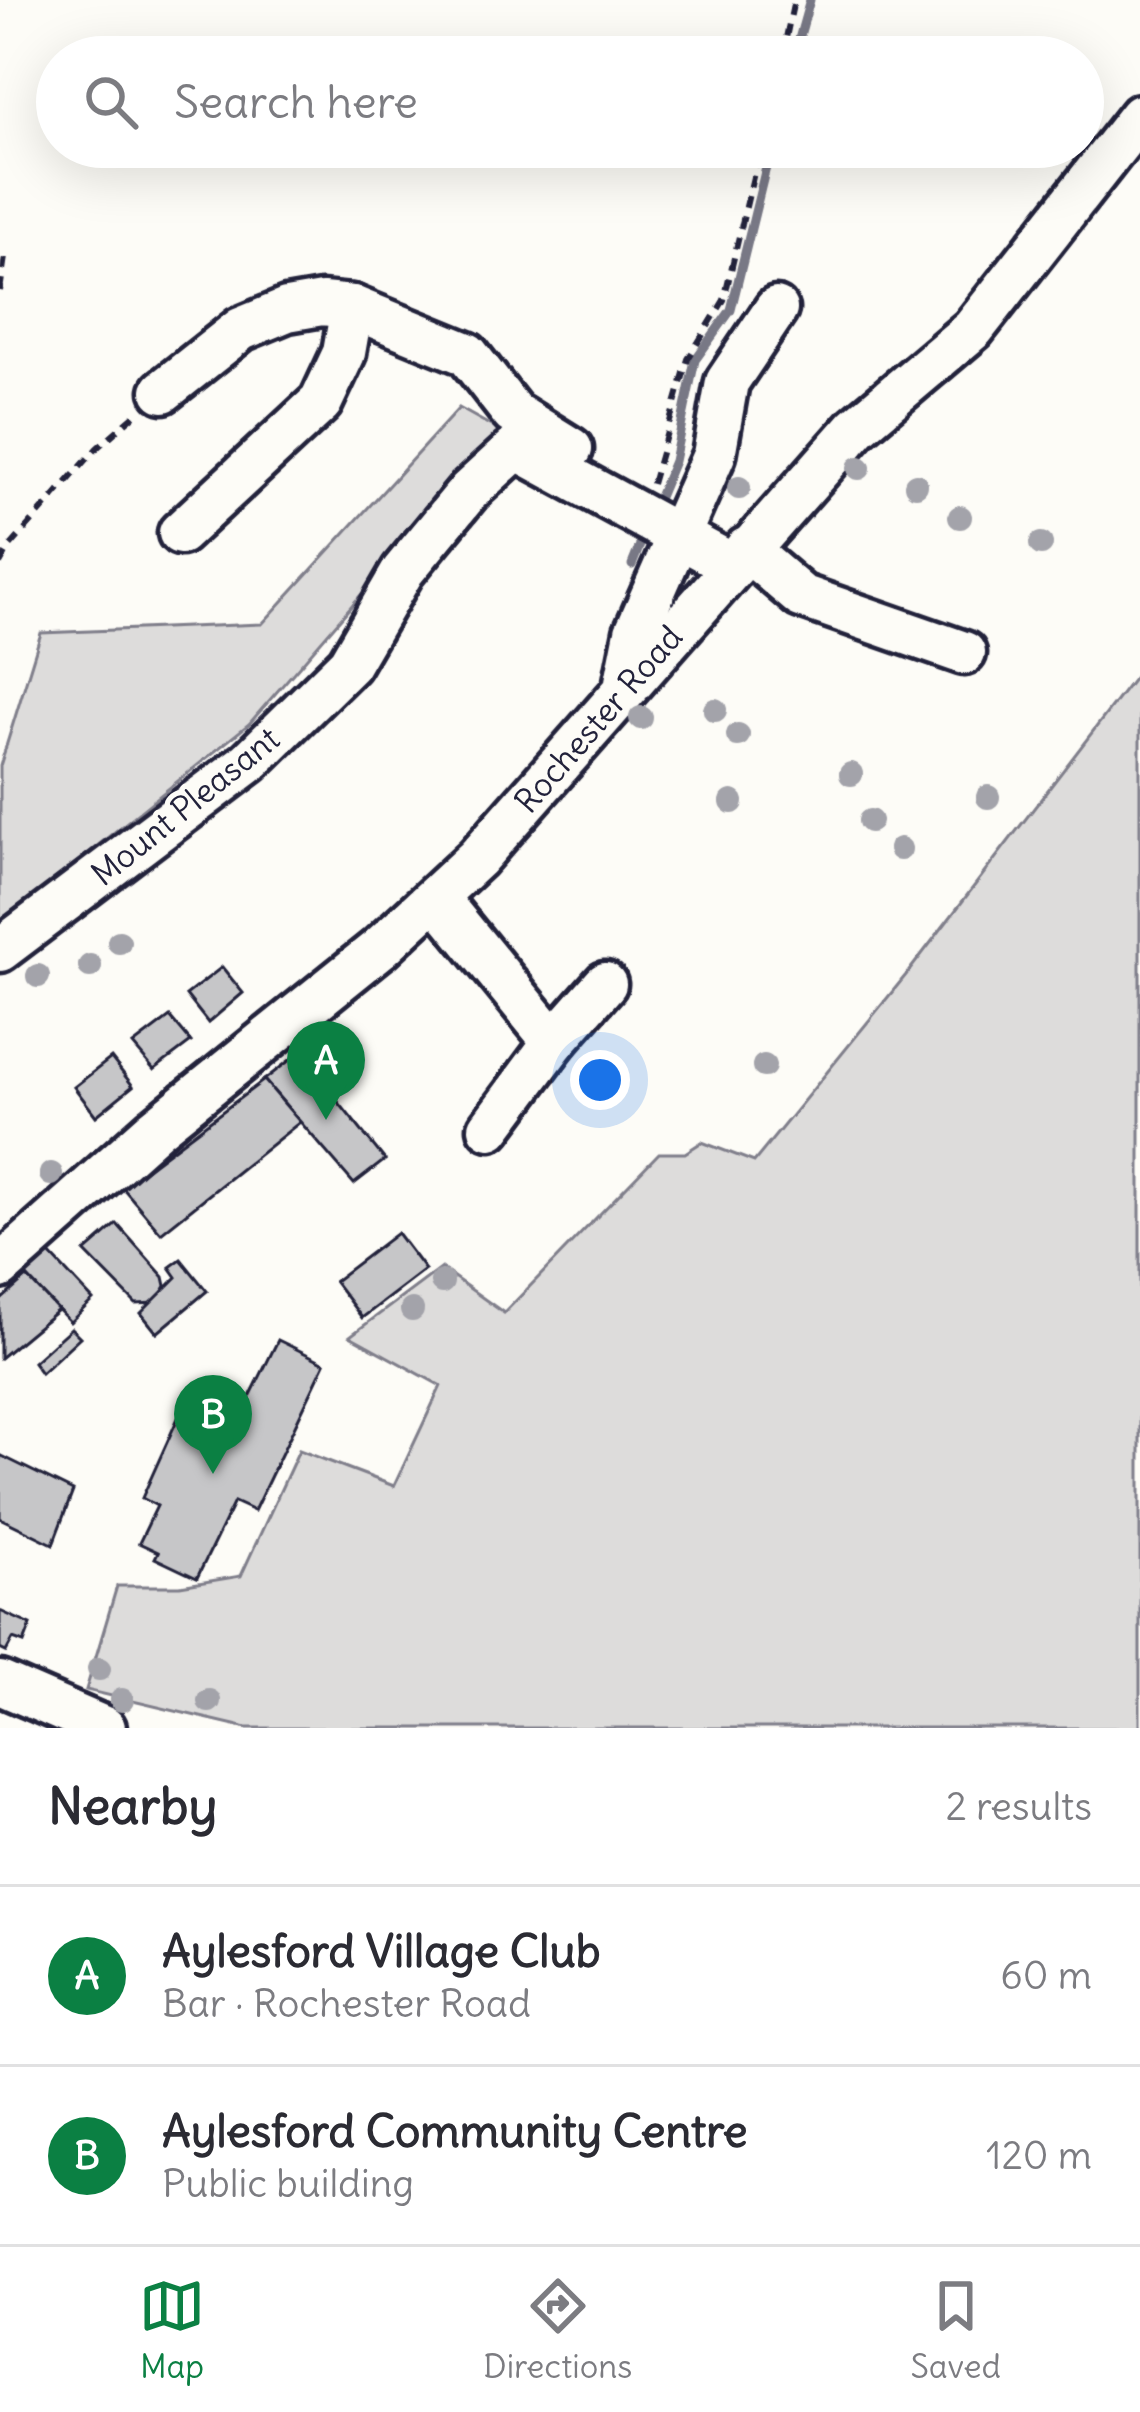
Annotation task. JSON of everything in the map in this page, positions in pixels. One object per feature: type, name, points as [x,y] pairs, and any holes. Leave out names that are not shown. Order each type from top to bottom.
[{"type":"street","name":"Rochester Road","points":[[1104,162],[1140,116]]},
{"type":"street","name":"Rochester Road","points":[[0,1267],[154,1129],[364,961],[477,858],[857,427],[973,329],[1099,168]]},
{"type":"street","points":[[163,391],[241,329],[287,310],[322,304],[352,307],[466,353],[513,413],[586,458],[652,524]]},
{"type":"street","points":[[180,532],[321,402],[344,352],[352,307]]},
{"type":"street","points":[[625,689],[652,524],[714,455],[727,382],[776,309]]},
{"type":"street","name":"Mount Pleasant","points":[[0,950],[249,762],[349,664],[403,571],[469,490],[516,448],[652,524],[739,557],[801,596],[964,653]]},
{"type":"street","points":[[436,897],[554,1042]]},
{"type":"street","points":[[490,1128],[554,1042],[605,984]]},
{"type":"street","points":[[20,1703],[104,1728]]},
{"type":"path","points":[[786,36],[794,0]]},
{"type":"path","points":[[652,524],[655,481],[688,358],[724,300],[755,168]]},
{"type":"path","points":[[0,292],[6,250]]},
{"type":"path","points":[[0,564],[97,448],[163,391]]},
{"type":"shaded area","points":[[459,408],[502,432],[249,724],[0,924],[0,766],[41,633],[262,624]]},
{"type":"shaded area","points":[[1140,670],[1140,1728],[247,1728],[86,1690],[117,1586],[180,1586],[241,1576],[299,1450],[394,1486],[441,1386],[350,1336],[441,1268],[504,1313],[659,1153],[685,1153],[702,1142],[754,1162],[906,975]]},
{"type":"building","points":[[222,967],[243,993],[208,1023],[186,995]]},
{"type":"building","points":[[170,1017],[191,1042],[154,1070],[133,1045]]},
{"type":"building","points":[[299,1053],[385,1160],[354,1184],[264,1080]]},
{"type":"building","points":[[111,1058],[133,1086],[96,1116],[74,1087]]},
{"type":"building","points":[[264,1080],[300,1122],[161,1233],[122,1187]]},
{"type":"building","points":[[117,1224],[164,1277],[166,1286],[156,1303],[136,1304],[85,1252]]},
{"type":"building","points":[[397,1233],[425,1270],[362,1318],[334,1281]]},
{"type":"building","points":[[48,1252],[93,1300],[70,1322],[21,1271]]},
{"type":"building","points":[[181,1259],[207,1291],[157,1333],[141,1313],[177,1277],[170,1267]]},
{"type":"building","points":[[27,1277],[58,1310],[0,1358],[0,1301]]},
{"type":"building","points":[[71,1328],[80,1337],[41,1373],[33,1362]]},
{"type":"building","points":[[278,1340],[325,1363],[254,1511],[234,1502],[197,1578],[155,1558],[158,1552],[139,1543],[157,1506],[142,1498],[191,1389],[242,1413]]},
{"type":"building","points":[[0,1455],[73,1491],[53,1544],[0,1518]]},
{"type":"building","points":[[0,1611],[31,1625],[24,1643],[13,1639],[6,1652],[0,1649]]},
{"type":"waterway","points":[[800,36],[810,0]]},
{"type":"waterway","points":[[654,509],[674,461],[695,360],[731,310],[766,168]]},
{"type":"waterway","points":[[632,565],[646,530]]},
{"type":"place","name":"Aylesford Village Club","points":[[326,1120]]},
{"type":"place","name":"Aylesford Community Centre","points":[[213,1474]]}]
